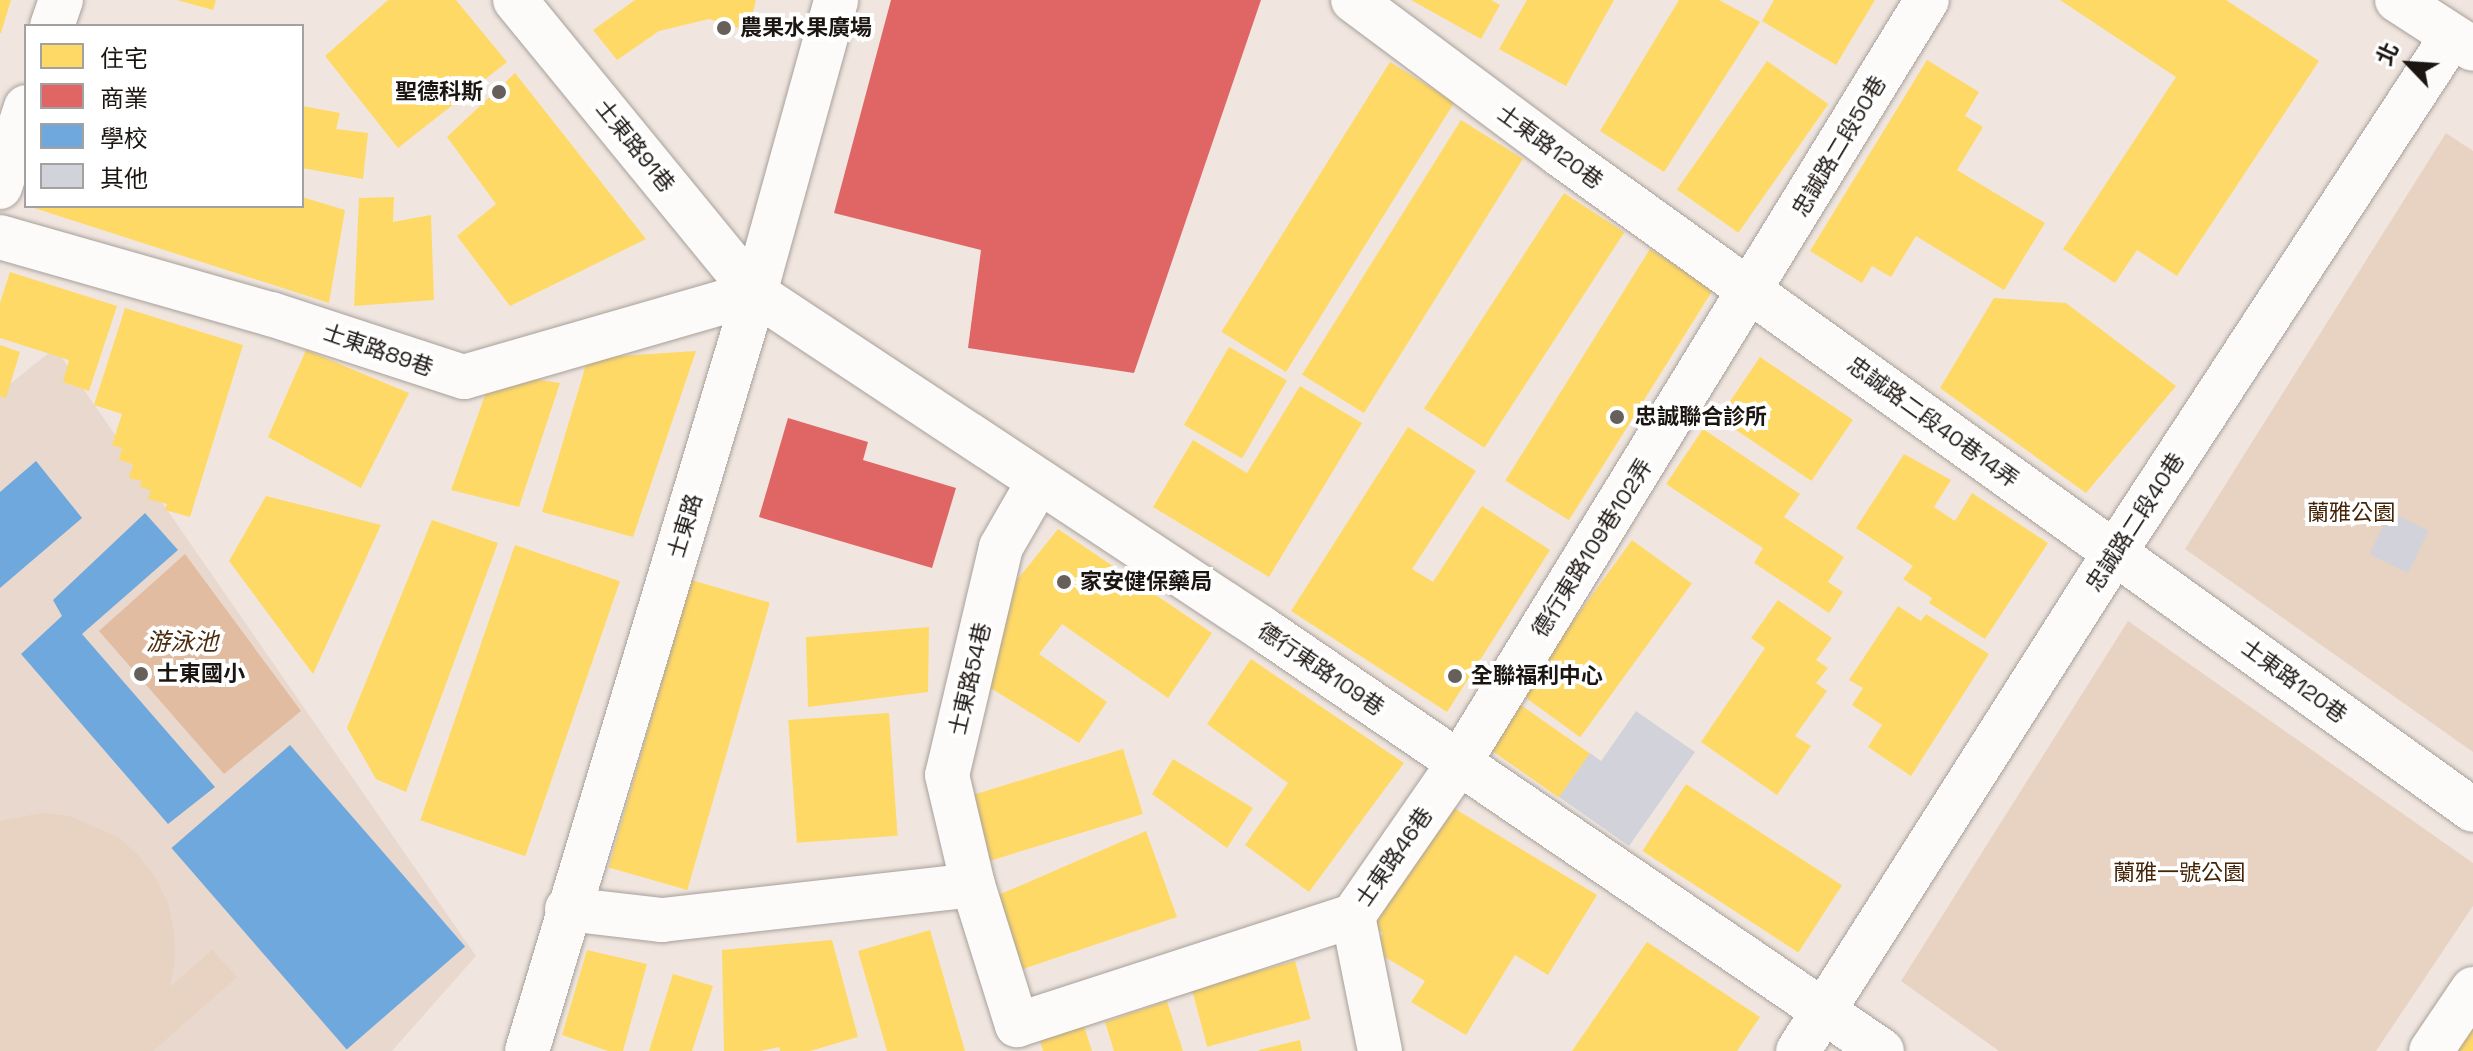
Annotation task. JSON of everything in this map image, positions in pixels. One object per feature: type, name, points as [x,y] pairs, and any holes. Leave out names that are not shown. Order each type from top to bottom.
[{"type":"street","points":[[53,24],[61,0]]},
{"type":"street","name":"士東路91巷","points":[[515,0],[755,293]]},
{"type":"street","name":"士東路","points":[[540,1048],[567,909],[755,293],[836,0]]},
{"type":"street","name":"士東路120巷","points":[[1353,0],[1751,292]]},
{"type":"street","name":"忠誠路二段50巷","points":[[1751,292],[1927,0]]},
{"type":"street","points":[[2397,0],[2463,42]]},
{"type":"street","name":"忠誠路二段40巷","points":[[1825,1013],[2115,552],[2463,42]]},
{"type":"street","points":[[0,187],[24,113]]},
{"type":"street","name":"士東路89巷","points":[[0,237],[271,314],[464,377],[755,293]]},
{"type":"street","name":"忠誠路二段40巷14弄","points":[[1751,292],[2115,552]]},
{"type":"street","name":"德行東路109巷102弄","points":[[1459,763],[1751,292]]},
{"type":"street","name":"德行東路109巷","points":[[755,293],[1459,763],[1882,1051]]},
{"type":"street","name":"士東路54巷","points":[[1039,481],[1001,547],[947,775],[973,885],[1021,1038],[1353,916]]},
{"type":"street","name":"士東路120巷","points":[[2115,552],[2473,810]]},
{"type":"street","name":"士東路46巷","points":[[1380,1051],[1353,916],[1459,763]]},
{"type":"street","points":[[567,909],[662,920],[973,885]]},
{"type":"street","points":[[2431,1051],[2473,989]]},
{"type":"street","points":[[1798,1051],[1825,1013]]},
{"type":"shaded area","name":"士東國小","points":[[55,348],[476,956],[392,1051],[0,1051],[0,392]]},
{"type":"green space","name":"蘭雅公園","points":[[2446,133],[2473,151],[2473,752],[2185,549]]},
{"type":"green space","name":"蘭雅一號公園","points":[[2128,621],[2473,863],[2473,906],[2376,1051],[1999,1051],[1901,981]]},
{"type":"green space","points":[[43,813],[69,816],[118,837],[137,854],[155,877],[168,903],[174,931],[175,960],[170,987],[212,950],[237,977],[153,1051],[0,1051],[0,821]]},
{"type":"water","name":"游泳池","points":[[185,554],[301,711],[224,774],[99,631]]},
{"type":"building: 住宅","points":[[0,0],[11,0],[1,33],[0,33]]},
{"type":"building: 住宅","points":[[177,0],[216,0],[213,10]]},
{"type":"building: 住宅","points":[[388,0],[456,0],[507,62],[398,148],[325,56]]},
{"type":"building: 住宅","points":[[635,0],[756,0],[748,31],[709,19],[659,31],[617,60],[593,30]]},
{"type":"building: 住宅","points":[[1411,0],[1491,0],[1500,5],[1481,39]]},
{"type":"building: 住宅","points":[[1527,0],[1614,0],[1566,86],[1499,49]]},
{"type":"building: 住宅","points":[[1679,0],[1719,0],[1760,22],[1664,172],[1600,131]]},
{"type":"building: 住宅","points":[[1774,0],[1875,0],[1836,65],[1762,21]]},
{"type":"building: 住宅","points":[[2060,0],[2226,0],[2319,61],[2177,276],[2137,250],[2115,283],[2063,249],[2176,77]]},
{"type":"building: 住宅","points":[[1927,60],[1979,92],[1965,116],[1983,127],[1957,170],[2045,223],[2004,290],[1916,236],[1891,277],[1872,266],[1862,283],[1810,251]]},
{"type":"building: 住宅","points":[[1767,61],[1828,104],[1738,233],[1677,190]]},
{"type":"building: 住宅","points":[[1390,62],[1454,102],[1286,372],[1221,332]]},
{"type":"building: 住宅","points":[[515,73],[646,239],[510,306],[457,236],[496,204],[447,137]]},
{"type":"building: 住宅","points":[[304,106],[340,113],[336,129],[368,133],[363,179],[304,168]]},
{"type":"building: 住宅","points":[[1461,120],[1523,159],[1364,413],[1302,374]]},
{"type":"building: 住宅","points":[[1564,193],[1624,232],[1484,448],[1424,409]]},
{"type":"building: 住宅","points":[[394,197],[393,222],[431,215],[434,300],[354,306],[359,198]]},
{"type":"building: 住宅","points":[[304,198],[345,210],[329,303],[34,208],[304,208]]},
{"type":"building: 住宅","points":[[1650,249],[1714,289],[1569,520],[1505,481]]},
{"type":"building: 住宅","points":[[10,272],[117,306],[89,391],[63,382],[69,360],[0,338],[0,303]]},
{"type":"building: 住宅","points":[[1994,298],[2066,303],[2176,386],[2086,493],[1940,388]]},
{"type":"building: 住宅","points":[[125,308],[243,345],[190,517],[165,510],[167,504],[148,499],[151,490],[140,487],[142,481],[129,478],[133,464],[119,460],[122,448],[112,445],[122,414],[94,405]]},
{"type":"building: 住宅","points":[[0,345],[20,352],[6,398],[0,396]]},
{"type":"building: 住宅","points":[[1229,347],[1287,380],[1242,458],[1184,425]]},
{"type":"building: 住宅","points":[[306,350],[409,393],[361,488],[268,437]]},
{"type":"building: 住宅","points":[[696,351],[633,537],[542,512],[588,358]]},
{"type":"building: 住宅","points":[[1760,357],[1853,420],[1811,481],[1719,418]]},
{"type":"building: 住宅","points":[[493,373],[560,383],[519,507],[451,490]]},
{"type":"building: 住宅","points":[[1300,386],[1362,423],[1269,577],[1153,507],[1193,440],[1247,473]]},
{"type":"building: 住宅","points":[[1408,427],[1476,471],[1412,569],[1433,582],[1482,506],[1550,550],[1447,712],[1291,611]]},
{"type":"building: 住宅","points":[[1703,429],[1800,494],[1784,517],[1844,557],[1828,582],[1843,592],[1829,613],[1754,563],[1763,548],[1666,484]]},
{"type":"building: 住宅","points":[[1904,454],[1951,480],[1934,507],[1955,521],[1972,493],[2048,543],[1985,639],[1929,603],[1932,598],[1903,579],[1913,566],[1856,528]]},
{"type":"building: 住宅","points":[[266,496],[381,525],[313,674],[229,561]]},
{"type":"building: 住宅","points":[[432,520],[498,543],[406,792],[376,779],[347,728]]},
{"type":"building: 住宅","points":[[1058,529],[1212,633],[1168,698],[1062,624],[1039,654],[1107,702],[1079,743],[989,687],[1017,580]]},
{"type":"building: 住宅","points":[[1632,540],[1692,583],[1580,737],[1520,694]]},
{"type":"building: 住宅","points":[[515,545],[620,581],[525,856],[420,820]]},
{"type":"building: 住宅","points":[[691,580],[770,603],[687,890],[609,867]]},
{"type":"building: 住宅","points":[[1778,600],[1832,638],[1816,660],[1828,668],[1816,683],[1827,691],[1795,736],[1811,746],[1777,795],[1701,742],[1765,648],[1751,638]]},
{"type":"building: 住宅","points":[[1898,606],[1921,621],[1926,614],[1989,654],[1911,776],[1868,747],[1882,725],[1852,705],[1863,688],[1849,680]]},
{"type":"building: 住宅","points":[[929,627],[928,692],[808,707],[806,637]]},
{"type":"building: 住宅","points":[[1251,659],[1404,763],[1309,892],[1245,845],[1288,783],[1207,724]]},
{"type":"building: 住宅","points":[[1518,703],[1590,753],[1559,798],[1487,747]]},
{"type":"building: 住宅","points":[[889,713],[898,836],[797,843],[788,720]]},
{"type":"building: 住宅","points":[[1123,749],[1143,814],[986,862],[966,797]]},
{"type":"building: 住宅","points":[[1173,759],[1253,808],[1227,848],[1152,794]]},
{"type":"building: 住宅","points":[[1686,784],[1842,885],[1798,952],[1642,851]]},
{"type":"building: 住宅","points":[[1447,804],[1597,895],[1548,975],[1515,955],[1466,1035],[1411,1002],[1425,981],[1373,950],[1383,933],[1367,923]]},
{"type":"building: 住宅","points":[[1146,831],[1177,917],[1017,971],[994,897]]},
{"type":"building: 住宅","points":[[930,930],[965,1051],[887,1051],[858,951]]},
{"type":"building: 住宅","points":[[832,940],[858,1037],[810,1051],[780,1051],[779,1047],[761,1051],[724,1051],[722,950]]},
{"type":"building: 住宅","points":[[1647,942],[1760,1017],[1737,1051],[1572,1051]]},
{"type":"building: 住宅","points":[[587,950],[647,964],[623,1051],[608,1051],[562,1035]]},
{"type":"building: 住宅","points":[[1295,961],[1311,1019],[1207,1047],[1192,989]]},
{"type":"building: 住宅","points":[[673,974],[713,986],[692,1051],[649,1051]]},
{"type":"building: 住宅","points":[[1167,1001],[1183,1051],[1114,1051],[1105,1022]]},
{"type":"building: 住宅","points":[[2473,1023],[2473,1051],[2455,1051]]},
{"type":"building: 住宅","points":[[1084,1026],[1092,1051],[1043,1051],[1039,1037]]},
{"type":"building: 住宅","points":[[1300,1040],[1302,1051],[1259,1051],[1259,1050]]},
{"type":"building: 商業","points":[[891,0],[1261,0],[1134,373],[968,348],[981,250],[834,213]]},
{"type":"building: 商業","points":[[788,418],[868,442],[863,460],[956,488],[932,568],[759,517]]},
{"type":"building: 學校","points":[[36,461],[82,518],[0,588],[0,492]]},
{"type":"building: 學校","points":[[145,513],[178,550],[82,634],[215,787],[168,824],[21,654],[62,616],[53,600]]},
{"type":"building: 學校","points":[[290,745],[465,947],[347,1050],[172,848]]},
{"type":"building: 其他","points":[[2390,512],[2429,531],[2408,573],[2369,554]]},
{"type":"building: 其他","points":[[1636,711],[1695,752],[1629,846],[1559,797],[1590,753],[1601,761]]},
{"type":"place","name":"農果水果廣場","points":[[724,28]]},
{"type":"place","name":"聖德科斯","points":[[499,92]]},
{"type":"place","name":"忠誠聯合診所","points":[[1617,417]]},
{"type":"place","name":"家安健保藥局","points":[[1064,582]]},
{"type":"place","name":"士東國小","points":[[141,674]]},
{"type":"place","name":"全聯福利中心","points":[[1455,676]]}]
